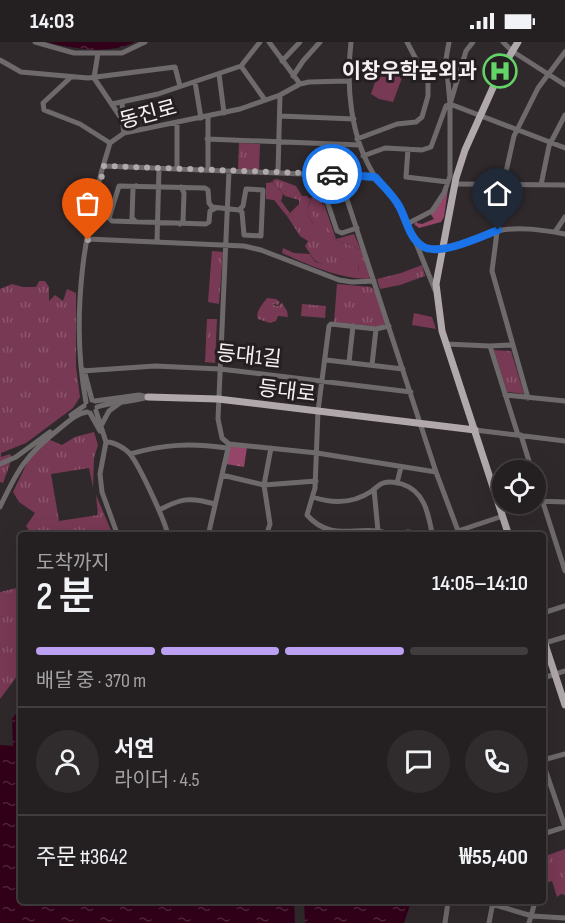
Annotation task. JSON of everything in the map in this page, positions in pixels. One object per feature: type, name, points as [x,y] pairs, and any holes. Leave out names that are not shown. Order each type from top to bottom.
[{"type":"main road","points":[[492,479],[442,331],[436,284],[451,183],[500,72],[518,42]]},
{"type":"main road","name":"등대로","points":[[148,397],[218,399],[474,430]]},
{"type":"main road","points":[[503,516],[508,532]]},
{"type":"main road","points":[[546,647],[565,705]]},
{"type":"street","points":[[35,42],[74,53],[122,53],[145,42]]},
{"type":"street","points":[[112,104],[158,94],[241,66],[254,45],[260,42]]},
{"type":"street","points":[[269,42],[300,84]]},
{"type":"street","points":[[282,61],[300,42]]},
{"type":"street","points":[[293,76],[320,42]]},
{"type":"street","points":[[351,42],[347,81],[358,142],[375,177],[399,205],[438,296]]},
{"type":"street","points":[[207,139],[358,142],[397,124],[416,122],[422,117],[428,96],[428,82],[408,44],[415,42]]},
{"type":"street","points":[[407,224],[432,211],[451,183],[450,105],[446,59],[449,42]]},
{"type":"street","points":[[363,156],[385,148],[428,149],[431,147],[446,106],[450,105],[466,51],[473,42]]},
{"type":"street","points":[[503,42],[512,51],[565,86]]},
{"type":"street","points":[[528,398],[492,271],[503,185],[517,130],[538,88],[565,52]]},
{"type":"street","points":[[98,53],[94,78],[121,118],[124,133]]},
{"type":"street","points":[[0,60],[21,72],[70,78],[94,78],[175,66],[180,86]]},
{"type":"street","points":[[241,66],[265,100]]},
{"type":"street","points":[[219,74],[224,112]]},
{"type":"street","points":[[70,78],[43,103],[44,110],[80,124],[111,143]]},
{"type":"street","name":"동진로","points":[[83,369],[81,301],[88,240],[111,143],[124,133],[208,117],[280,95],[300,84],[347,81]]},
{"type":"street","points":[[195,82],[201,118]]},
{"type":"street","points":[[278,172],[280,95]]},
{"type":"street","points":[[121,118],[122,102]]},
{"type":"street","points":[[450,105],[565,148]]},
{"type":"street","points":[[542,185],[551,142],[565,115]]},
{"type":"street","points":[[280,116],[354,119]]},
{"type":"street","points":[[208,117],[208,170]]},
{"type":"street","points":[[177,123],[177,169]]},
{"type":"street","points":[[408,149],[406,177],[451,183],[565,185]]},
{"type":"street","points":[[104,166],[375,177]]},
{"type":"street","points":[[449,167],[459,169]]},
{"type":"street","points":[[157,242],[159,168]]},
{"type":"street","points":[[209,532],[228,446],[219,432],[218,399],[229,171]]},
{"type":"street","points":[[318,174],[337,231],[342,233],[357,228]]},
{"type":"street","points":[[339,175],[436,472],[459,532]]},
{"type":"street","points":[[216,208],[208,213],[208,224],[112,221],[109,218],[117,187],[120,185],[207,189],[209,205],[228,210],[238,210],[243,206],[246,189],[263,190],[261,236],[244,235],[243,214],[238,210]]},
{"type":"street","points":[[136,186],[133,188],[132,218],[136,222]]},
{"type":"street","points":[[180,224],[183,222],[184,193],[181,187]]},
{"type":"street","points":[[555,232],[565,217]]},
{"type":"street","points":[[415,239],[428,249],[449,248],[498,230],[538,229],[565,234]]},
{"type":"street","points":[[88,240],[227,244],[261,250],[339,280],[374,281]]},
{"type":"street","points":[[342,532],[313,523],[307,515],[316,480],[318,411],[330,324],[376,329],[389,326]]},
{"type":"street","points":[[349,362],[353,326]]},
{"type":"street","points":[[372,365],[376,329]]},
{"type":"street","points":[[446,344],[512,345]]},
{"type":"street","points":[[490,346],[528,460]]},
{"type":"street","points":[[326,360],[403,369]]},
{"type":"street","name":"등대1길","points":[[83,369],[155,366],[220,369],[411,392]]},
{"type":"street","points":[[83,369],[91,407]]},
{"type":"street","points":[[83,369],[81,376],[105,439],[100,484],[103,499],[116,532]]},
{"type":"street","points":[[87,388],[94,395],[107,399]]},
{"type":"street","points":[[0,507],[15,474],[29,454],[75,416],[107,399],[139,395],[148,397]]},
{"type":"street","points":[[505,395],[565,401]]},
{"type":"street","points":[[0,464],[16,457],[91,407],[148,397]]},
{"type":"street","points":[[99,426],[109,411],[123,402]]},
{"type":"street","points":[[75,416],[85,416],[99,426]]},
{"type":"street","points":[[474,430],[565,441]]},
{"type":"street","points":[[105,439],[130,454],[159,510],[167,532]]},
{"type":"street","points":[[130,454],[157,447],[191,444],[271,448],[436,472]]},
{"type":"street","points":[[267,532],[270,524],[264,485],[271,448]]},
{"type":"street","points":[[396,483],[401,467]]},
{"type":"street","points":[[222,475],[264,485],[316,480]]},
{"type":"street","points":[[313,497],[339,502],[357,498],[382,483],[408,486],[426,506],[433,532]]},
{"type":"street","points":[[374,489],[378,531]]},
{"type":"street","points":[[159,510],[185,499],[196,498],[215,504]]},
{"type":"street","points":[[546,501],[565,502]]},
{"type":"street","points":[[544,514],[564,567]]},
{"type":"street","points":[[462,532],[503,516]]},
{"type":"street","points":[[369,532],[381,532]]},
{"type":"street","points":[[546,612],[565,606]]},
{"type":"street","points":[[546,641],[565,637]]},
{"type":"street","points":[[546,677],[565,671]]},
{"type":"street","points":[[546,761],[565,754]]},
{"type":"street","points":[[546,771],[565,827],[546,833]]},
{"type":"street","points":[[445,923],[448,904]]},
{"type":"street","points":[[489,923],[493,904]]},
{"type":"street","points":[[499,904],[532,916],[565,918]]},
{"type":"street","points":[[529,923],[535,904]]},
{"type":"green space","points":[[382,61],[405,70],[393,102],[379,99],[371,94]]},
{"type":"green space","points":[[239,143],[260,144],[259,170],[238,170]]},
{"type":"green space","points":[[277,179],[296,186],[302,196],[308,196],[307,212],[315,226],[325,223],[334,239],[361,250],[365,260],[358,265],[359,273],[337,270],[315,261],[305,246],[308,241],[300,236],[287,216],[299,204],[299,200],[285,196],[273,182]]},
{"type":"green space","points":[[273,182],[283,194],[281,201],[290,213],[287,216],[274,200],[266,199],[266,183]]},
{"type":"green space","points":[[449,182],[444,217],[441,222],[419,228],[414,224],[417,221],[422,224],[434,219],[431,215]]},
{"type":"green space","points":[[312,197],[322,199],[325,221],[316,224],[313,215],[307,210]]},
{"type":"green space","points":[[307,198],[311,198],[307,210],[324,204],[336,239],[354,234],[361,250],[334,239],[328,230],[315,226],[305,209]]},
{"type":"green space","points":[[283,248],[294,253],[310,254],[315,262],[359,272],[358,264],[365,260],[369,279],[324,270],[282,253]]},
{"type":"green space","points":[[212,251],[223,252],[219,304],[208,302]]},
{"type":"green space","points":[[422,265],[425,276],[380,289],[377,279]]},
{"type":"green space","points":[[39,281],[45,281],[49,287],[49,301],[55,295],[63,301],[67,289],[76,293],[76,367],[80,397],[73,408],[26,443],[1,453],[1,457],[10,454],[12,458],[3,483],[0,482],[0,289],[12,284],[36,287]]},
{"type":"green space","points":[[337,284],[371,287],[375,291],[387,322],[380,327],[334,322]]},
{"type":"green space","points":[[267,298],[280,302],[278,305],[273,305],[278,306],[282,303],[288,317],[278,316],[276,321],[270,323],[258,319],[258,310]]},
{"type":"green space","points":[[302,304],[326,306],[325,318],[301,316]]},
{"type":"green space","points":[[414,313],[432,317],[436,329],[412,325]]},
{"type":"green space","points":[[207,319],[217,319],[215,363],[205,362]]},
{"type":"green space","points":[[494,350],[511,351],[524,394],[507,392]]},
{"type":"green space","points":[[94,432],[98,445],[94,458],[93,487],[89,468],[51,474],[59,521],[98,515],[96,495],[112,532],[30,532],[26,526],[35,513],[19,502],[13,492],[29,459],[48,439],[62,445],[75,437]]},
{"type":"green space","points":[[232,445],[247,447],[244,467],[226,464],[229,447]]},
{"type":"green space","points":[[18,588],[18,675],[0,699],[0,592]]},
{"type":"green space","points":[[565,849],[565,895],[561,894],[557,897],[552,881],[546,883],[546,856]]},
{"type":"water","points":[[47,42],[135,42],[103,50],[91,50]]},
{"type":"water","points":[[18,711],[18,904],[294,904],[295,923],[0,923],[0,745],[13,746],[12,719]]},
{"type":"water","points":[[304,904],[410,904],[404,923],[305,923]]},
{"type":"way so far","points":[[88,240],[104,166],[332,174]]},
{"type":"place","name":"이창우학문외과","points":[[500,71]]},
{"type":"route","points":[[332,174],[375,177],[399,205],[415,239],[428,249],[449,248],[498,230]]}]
